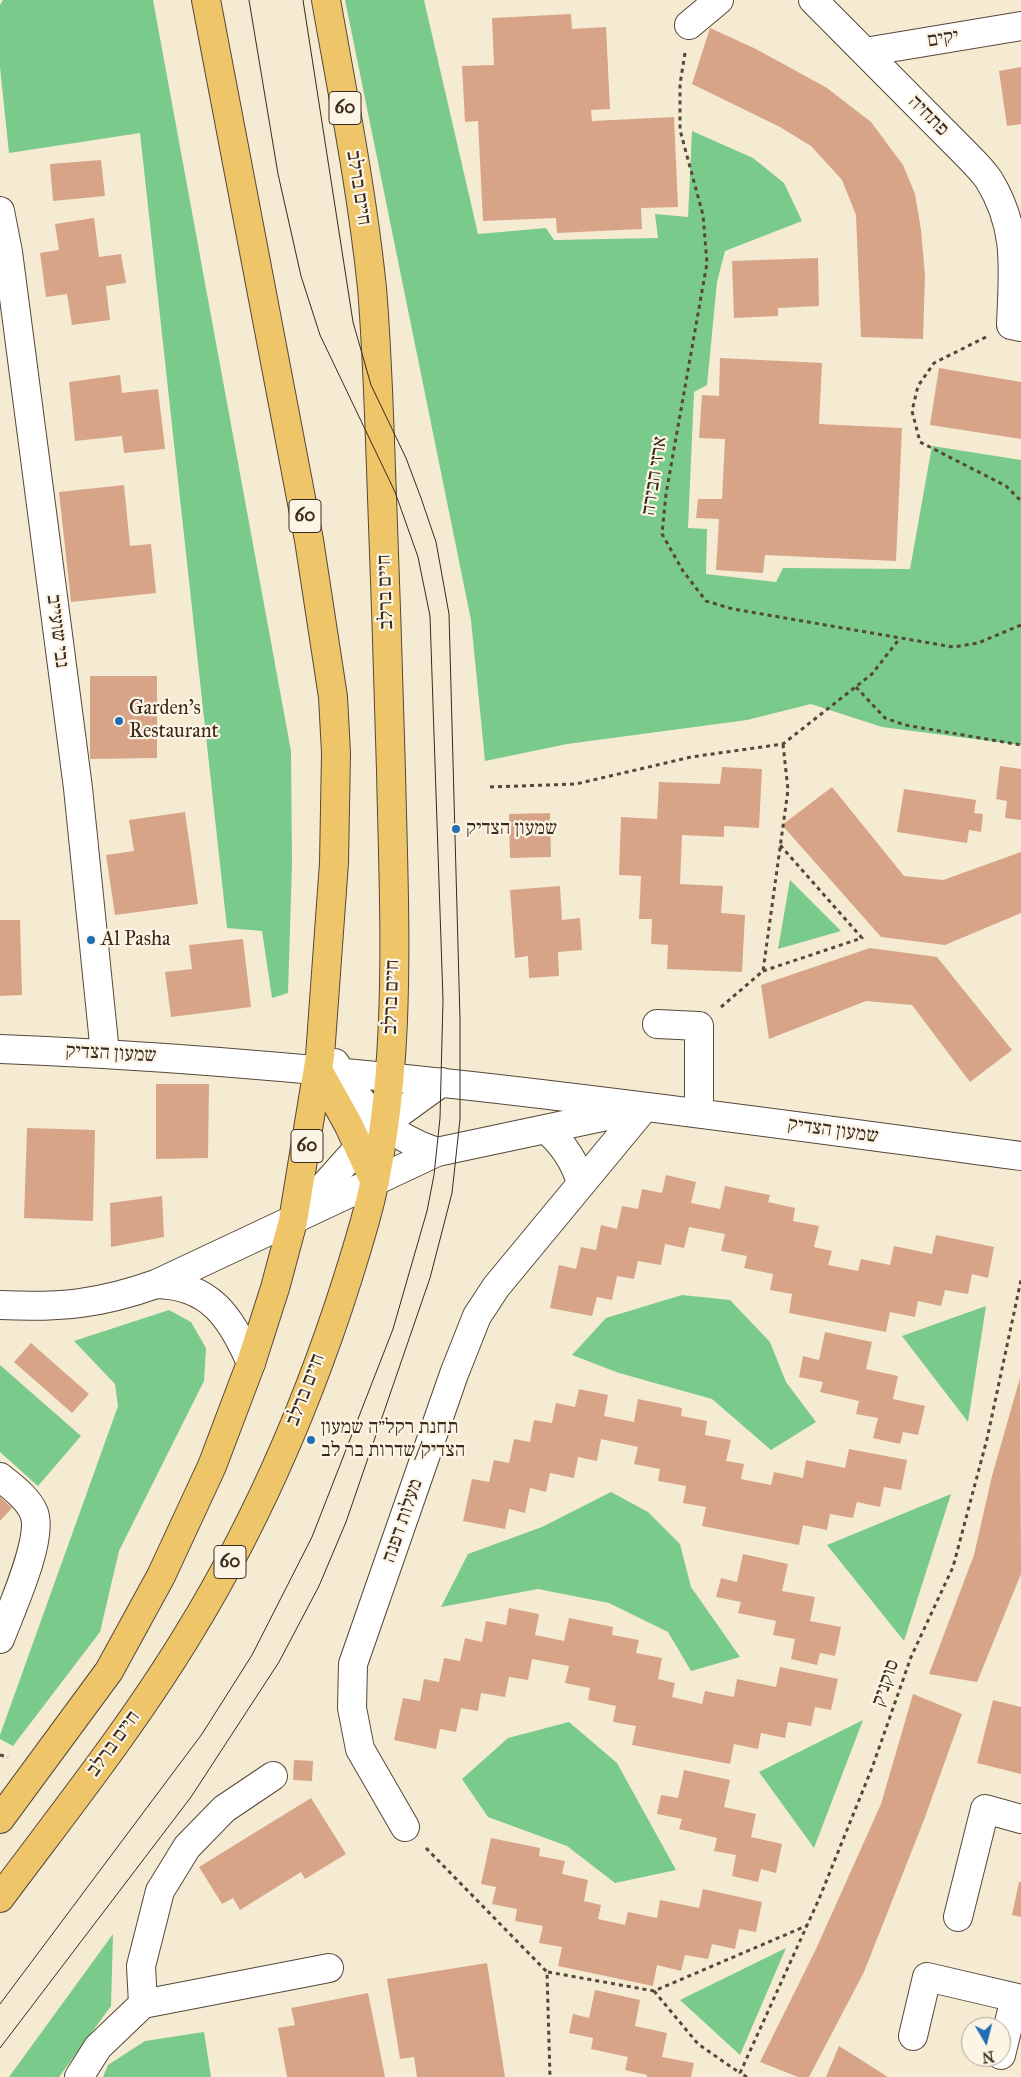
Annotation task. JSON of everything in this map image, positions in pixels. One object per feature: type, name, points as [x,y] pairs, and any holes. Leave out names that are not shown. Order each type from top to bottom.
[{"type":"highway","name":"60","points":[[0,1819],[104,1678],[144,1610],[212,1466],[251,1363],[275,1288],[330,1071],[322,1039],[336,810],[336,752],[332,688],[309,540],[206,0]]},
{"type":"highway","name":"חיים ברלב","points":[[0,1898],[130,1722],[185,1640],[233,1557],[277,1464],[316,1366],[351,1266],[375,1182],[384,1124],[392,1020],[394,884],[380,404],[371,286],[362,216],[326,0]]},
{"type":"highway","points":[[330,1071],[359,1147],[375,1182]]},
{"type":"street","points":[[689,25],[719,0]]},
{"type":"street","name":"פתחיה","points":[[813,0],[988,179],[1010,230],[1017,252],[1016,326]]},
{"type":"street","name":"יקים","points":[[865,52],[1021,26]]},
{"type":"street","name":"נבי שועייב","points":[[0,211],[8,252],[78,788],[105,1053]]},
{"type":"street","points":[[656,1024],[699,1026],[699,1113]]},
{"type":"street","name":"שמעון הצדיק","points":[[0,1049],[105,1053],[442,1082],[644,1108],[699,1113],[1021,1156]]},
{"type":"street","points":[[330,1071],[384,1124],[407,1140],[437,1152]]},
{"type":"street","points":[[293,1221],[359,1147],[384,1124],[442,1082]]},
{"type":"street","name":"שמעון הצדיק","points":[[0,1305],[59,1306],[91,1303],[119,1297],[156,1284],[437,1152],[644,1108]]},
{"type":"street","name":"מעלות דפנה","points":[[405,1827],[360,1749],[352,1708],[353,1664],[454,1374],[478,1316],[496,1287],[644,1108]]},
{"type":"street","points":[[547,1130],[565,1148],[572,1159],[581,1183]]},
{"type":"street","points":[[156,1284],[184,1286],[211,1300],[237,1333],[251,1363]]},
{"type":"street","points":[[0,1477],[25,1498],[34,1514],[36,1538],[0,1639]]},
{"type":"street","points":[[143,2004],[141,1966],[160,1891],[186,1847],[217,1815],[272,1776]]},
{"type":"street","points":[[958,1917],[985,1809],[1021,1819]]},
{"type":"street","points":[[79,2077],[98,2047],[143,2004],[329,1968]]},
{"type":"street","points":[[913,2036],[927,1977],[1018,1998],[1011,2022]]},
{"type":"path","name":"ארזי הבירה","points":[[689,25],[680,84],[680,130],[703,215],[706,263],[666,494],[662,534],[683,571],[706,601],[733,609],[952,647],[978,644],[1021,625]]},
{"type":"path","points":[[1016,326],[934,363],[918,386],[912,411],[920,442],[1006,486],[1021,501]]},
{"type":"path","points":[[490,787],[576,784],[690,757],[783,744],[872,674],[900,638]]},
{"type":"path","points":[[856,687],[884,718],[905,725],[1021,745]]},
{"type":"path","points":[[763,971],[788,790],[783,744]]},
{"type":"path","points":[[699,1026],[763,971],[862,938],[780,845]]},
{"type":"path","name":"סוקניק","points":[[740,2073],[807,1926],[872,1768],[911,1657],[953,1567],[987,1439],[1021,1280]]},
{"type":"path","points":[[405,1827],[548,1972],[654,1991],[807,1926]]},
{"type":"path","points":[[548,1972],[550,2077]]},
{"type":"path","points":[[654,1991],[698,2044],[748,2077]]},
{"type":"green space","points":[[3,0],[153,0],[291,751],[292,863],[288,993],[272,998],[262,931],[227,928],[140,133],[9,153],[0,67],[0,5]]},
{"type":"green space","points":[[345,0],[424,0],[478,234],[546,228],[554,240],[658,238],[655,214],[688,217],[692,131],[753,158],[784,183],[802,221],[725,251],[717,282],[707,385],[694,392],[688,528],[707,529],[706,574],[776,582],[783,568],[910,569],[932,446],[1021,460],[1021,745],[882,727],[811,704],[747,720],[567,744],[485,761],[471,620]]},
{"type":"green space","points":[[790,880],[841,931],[778,949]]},
{"type":"green space","points":[[682,1295],[730,1300],[770,1342],[786,1382],[816,1422],[771,1450],[712,1399],[619,1373],[572,1355],[606,1318]]},
{"type":"green space","points":[[986,1306],[968,1422],[902,1336]]},
{"type":"green space","points":[[169,1310],[191,1322],[206,1348],[204,1381],[119,1551],[100,1632],[13,1746],[0,1739],[0,1735],[118,1406],[115,1384],[74,1341]]},
{"type":"green space","points":[[0,1365],[81,1436],[38,1486],[0,1452]]},
{"type":"green space","points":[[611,1492],[648,1512],[680,1544],[691,1587],[740,1657],[691,1671],[668,1632],[609,1603],[538,1589],[441,1607],[468,1554],[542,1527]]},
{"type":"green space","points":[[951,1494],[904,1641],[827,1545]]},
{"type":"green space","points":[[863,1720],[814,1848],[759,1772]]},
{"type":"green space","points":[[569,1722],[617,1763],[676,1870],[615,1883],[567,1846],[488,1817],[462,1779],[508,1738]]},
{"type":"green space","points":[[113,1934],[111,2006],[59,2077],[9,2077]]},
{"type":"green space","points":[[786,1948],[740,2055],[680,2000]]},
{"type":"green space","points":[[204,2032],[211,2077],[103,2077],[108,2065],[145,2041]]},
{"type":"building","points":[[571,14],[572,29],[606,27],[610,109],[591,110],[592,121],[674,117],[678,207],[641,208],[642,229],[557,233],[556,218],[483,221],[478,121],[465,122],[462,66],[494,65],[492,18]]},
{"type":"building","points":[[710,28],[756,49],[827,88],[871,122],[903,165],[915,194],[921,230],[925,275],[923,339],[861,337],[856,215],[842,180],[811,146],[780,127],[692,84]]},
{"type":"building","points":[[1021,67],[1021,124],[1007,126],[999,71]]},
{"type":"building","points":[[101,160],[105,196],[53,201],[50,164]]},
{"type":"building","points":[[94,218],[99,257],[121,254],[126,283],[106,286],[110,320],[72,325],[67,294],[46,297],[40,253],[59,250],[55,224]]},
{"type":"building","points":[[818,258],[819,306],[778,308],[778,316],[734,318],[732,261]]},
{"type":"building","points":[[720,358],[822,363],[819,424],[902,428],[896,561],[765,555],[763,573],[716,570],[719,519],[696,518],[698,499],[722,499],[725,439],[699,438],[702,395],[719,396]]},
{"type":"building","points":[[939,368],[1021,382],[1021,439],[930,425]]},
{"type":"building","points":[[120,375],[122,393],[158,389],[165,449],[124,453],[122,436],[75,441],[69,382]]},
{"type":"building","points":[[124,485],[130,546],[151,544],[156,593],[71,602],[59,492]]},
{"type":"building","points":[[90,676],[157,676],[157,758],[90,759]]},
{"type":"building","points":[[1000,766],[1021,769],[1021,820],[1005,818],[1007,801],[996,799]]},
{"type":"building","points":[[722,767],[762,769],[759,828],[724,826],[724,837],[682,835],[680,884],[723,886],[721,913],[745,915],[742,972],[667,969],[668,945],[651,944],[652,919],[639,919],[641,876],[619,875],[621,817],[657,819],[659,782],[720,784]]},
{"type":"building","points":[[832,787],[904,876],[943,880],[1021,852],[1021,913],[945,945],[881,937],[782,825]]},
{"type":"building","points":[[904,789],[976,800],[974,813],[983,814],[981,832],[969,830],[967,843],[897,832]]},
{"type":"building","points":[[185,812],[198,904],[115,915],[106,855],[134,851],[129,820]]},
{"type":"building","points":[[550,813],[551,857],[510,858],[509,814]]},
{"type":"building","points":[[560,886],[562,920],[580,918],[582,950],[558,952],[559,976],[529,978],[528,956],[515,958],[510,890]]},
{"type":"building","points":[[0,920],[20,920],[22,995],[0,996]]},
{"type":"building","points":[[243,939],[251,1007],[171,1017],[165,972],[192,969],[189,945]]},
{"type":"building","points":[[870,948],[937,957],[1012,1050],[970,1082],[912,1005],[866,1001],[769,1039],[761,985]]},
{"type":"building","points":[[156,1084],[209,1084],[208,1158],[156,1159]]},
{"type":"building","points":[[27,1128],[95,1130],[93,1221],[24,1218]]},
{"type":"building","points":[[666,1175],[696,1182],[691,1203],[720,1209],[725,1186],[770,1195],[768,1202],[795,1208],[793,1221],[819,1226],[814,1247],[832,1251],[828,1265],[858,1271],[861,1259],[890,1265],[894,1246],[932,1254],[936,1235],[994,1247],[988,1278],[972,1274],[968,1294],[945,1290],[941,1306],[918,1301],[915,1317],[890,1312],[886,1332],[789,1313],[792,1294],[770,1290],[773,1274],[744,1268],[747,1256],[721,1251],[725,1234],[689,1227],[684,1248],[665,1244],[661,1265],[638,1261],[634,1279],[617,1276],[612,1300],[597,1297],[592,1316],[550,1308],[559,1265],[576,1269],[581,1247],[596,1250],[601,1225],[617,1229],[622,1206],[638,1209],[642,1189],[662,1193]]},
{"type":"building","points":[[162,1196],[164,1237],[111,1247],[110,1203]]},
{"type":"building","points":[[825,1332],[872,1342],[866,1369],[898,1376],[893,1399],[925,1406],[918,1435],[903,1432],[900,1444],[873,1438],[878,1418],[856,1414],[859,1401],[820,1392],[823,1382],[799,1377],[803,1356],[819,1360]]},
{"type":"building","points":[[31,1343],[89,1394],[72,1413],[14,1362]]},
{"type":"building","points":[[1020,1378],[1021,1574],[977,1682],[929,1674],[974,1555],[992,1476]]},
{"type":"building","points":[[579,1389],[608,1395],[604,1416],[634,1422],[638,1399],[682,1408],[681,1416],[707,1421],[705,1435],[731,1440],[726,1461],[744,1464],[741,1479],[771,1485],[774,1472],[803,1478],[806,1460],[845,1468],[849,1449],[907,1460],[901,1490],[884,1487],[880,1507],[857,1502],[853,1518],[830,1514],[827,1530],[803,1525],[799,1545],[702,1526],[706,1507],[683,1503],[686,1486],[658,1481],[660,1469],[634,1464],[638,1447],[601,1439],[597,1461],[578,1457],[574,1478],[550,1473],[546,1492],[530,1488],[525,1513],[509,1509],[505,1529],[463,1521],[472,1479],[489,1482],[494,1460],[509,1463],[514,1439],[530,1442],[534,1420],[552,1423],[556,1403],[575,1407]]},
{"type":"building","points":[[0,1497],[12,1508],[0,1521]]},
{"type":"building","points":[[743,1554],[788,1564],[782,1591],[815,1597],[810,1621],[841,1627],[835,1656],[820,1653],[817,1665],[791,1659],[795,1639],[773,1635],[776,1621],[738,1613],[741,1602],[716,1597],[721,1578],[737,1582]]},
{"type":"building","points":[[509,1608],[539,1614],[535,1635],[564,1641],[569,1618],[613,1627],[612,1635],[639,1640],[636,1653],[662,1658],[658,1679],[675,1683],[672,1697],[702,1704],[705,1691],[734,1697],[737,1679],[776,1687],[780,1667],[838,1679],[831,1710],[815,1707],[811,1726],[788,1722],[785,1738],[761,1733],[758,1749],[734,1744],[730,1764],[632,1745],[636,1726],[613,1722],[616,1706],[588,1700],[590,1688],[565,1683],[569,1666],[532,1659],[528,1680],[509,1677],[505,1697],[481,1693],[478,1711],[461,1708],[456,1732],[440,1729],[436,1749],[394,1740],[403,1698],[420,1701],[424,1679],[439,1682],[444,1658],[460,1661],[465,1638],[482,1642],[486,1621],[506,1625]]},
{"type":"building","points":[[913,1694],[962,1714],[924,1820],[864,1972],[809,2077],[798,2077],[760,2062],[816,1949],[881,1804]]},
{"type":"building","points":[[993,1700],[1021,1707],[1021,1774],[977,1763]]},
{"type":"building","points":[[294,1760],[313,1761],[312,1781],[293,1780]]},
{"type":"building","points":[[684,1770],[730,1780],[724,1807],[756,1814],[751,1837],[782,1844],[776,1873],[761,1869],[758,1882],[732,1876],[736,1855],[714,1851],[717,1838],[679,1829],[682,1819],[657,1814],[661,1795],[678,1798]]},
{"type":"building","points":[[311,1798],[346,1854],[305,1879],[301,1872],[240,1910],[233,1898],[222,1904],[199,1867]]},
{"type":"building","points":[[491,1838],[540,1848],[539,1856],[565,1861],[562,1874],[588,1880],[584,1901],[601,1905],[598,1919],[625,1925],[628,1912],[657,1918],[660,1900],[699,1908],[703,1889],[762,1902],[756,1932],[739,1929],[735,1949],[712,1944],[708,1959],[685,1955],[681,1971],[657,1965],[653,1986],[558,1966],[562,1947],[539,1943],[543,1926],[515,1921],[517,1909],[492,1904],[496,1887],[481,1884]]},
{"type":"building","points":[[1019,1882],[1021,1882],[1021,1917],[1012,1915]]},
{"type":"building","points":[[487,1963],[505,2077],[417,2077],[414,2057],[400,2059],[387,1979]]},
{"type":"building","points":[[595,1990],[640,2000],[635,2026],[667,2033],[662,2057],[694,2063],[691,2077],[647,2077],[647,2075],[625,2070],[628,2057],[591,2049],[593,2038],[569,2033],[573,2014],[589,2018]]},
{"type":"building","points":[[368,1993],[385,2077],[287,2077],[278,2028],[295,2025],[291,2008]]},
{"type":"building","points":[[839,2046],[888,2077],[826,2077]]},
{"type":"tram line","points":[[0,2004],[202,1734],[252,1655],[312,1537],[393,1329],[427,1211],[434,1175],[440,1118],[443,1000],[430,616],[418,557],[395,492],[320,335],[301,276],[278,174],[249,0]]},
{"type":"tram line","points":[[0,2048],[191,1797],[279,1662],[319,1586],[346,1522],[430,1278],[452,1193],[460,1119],[460,1020],[449,614],[436,542],[406,458],[371,385],[353,322],[303,0]]},
{"type":"place","name":"Garden's Restaurant","points":[[119,721]]},
{"type":"place","name":"שמעון הצדיק","points":[[456,829]]},
{"type":"place","name":"Al Pasha","points":[[91,940]]},
{"type":"place","name":"תחנת רקל״ה שמעון הצדיק/שדרות בר לב","points":[[311,1440]]}]
